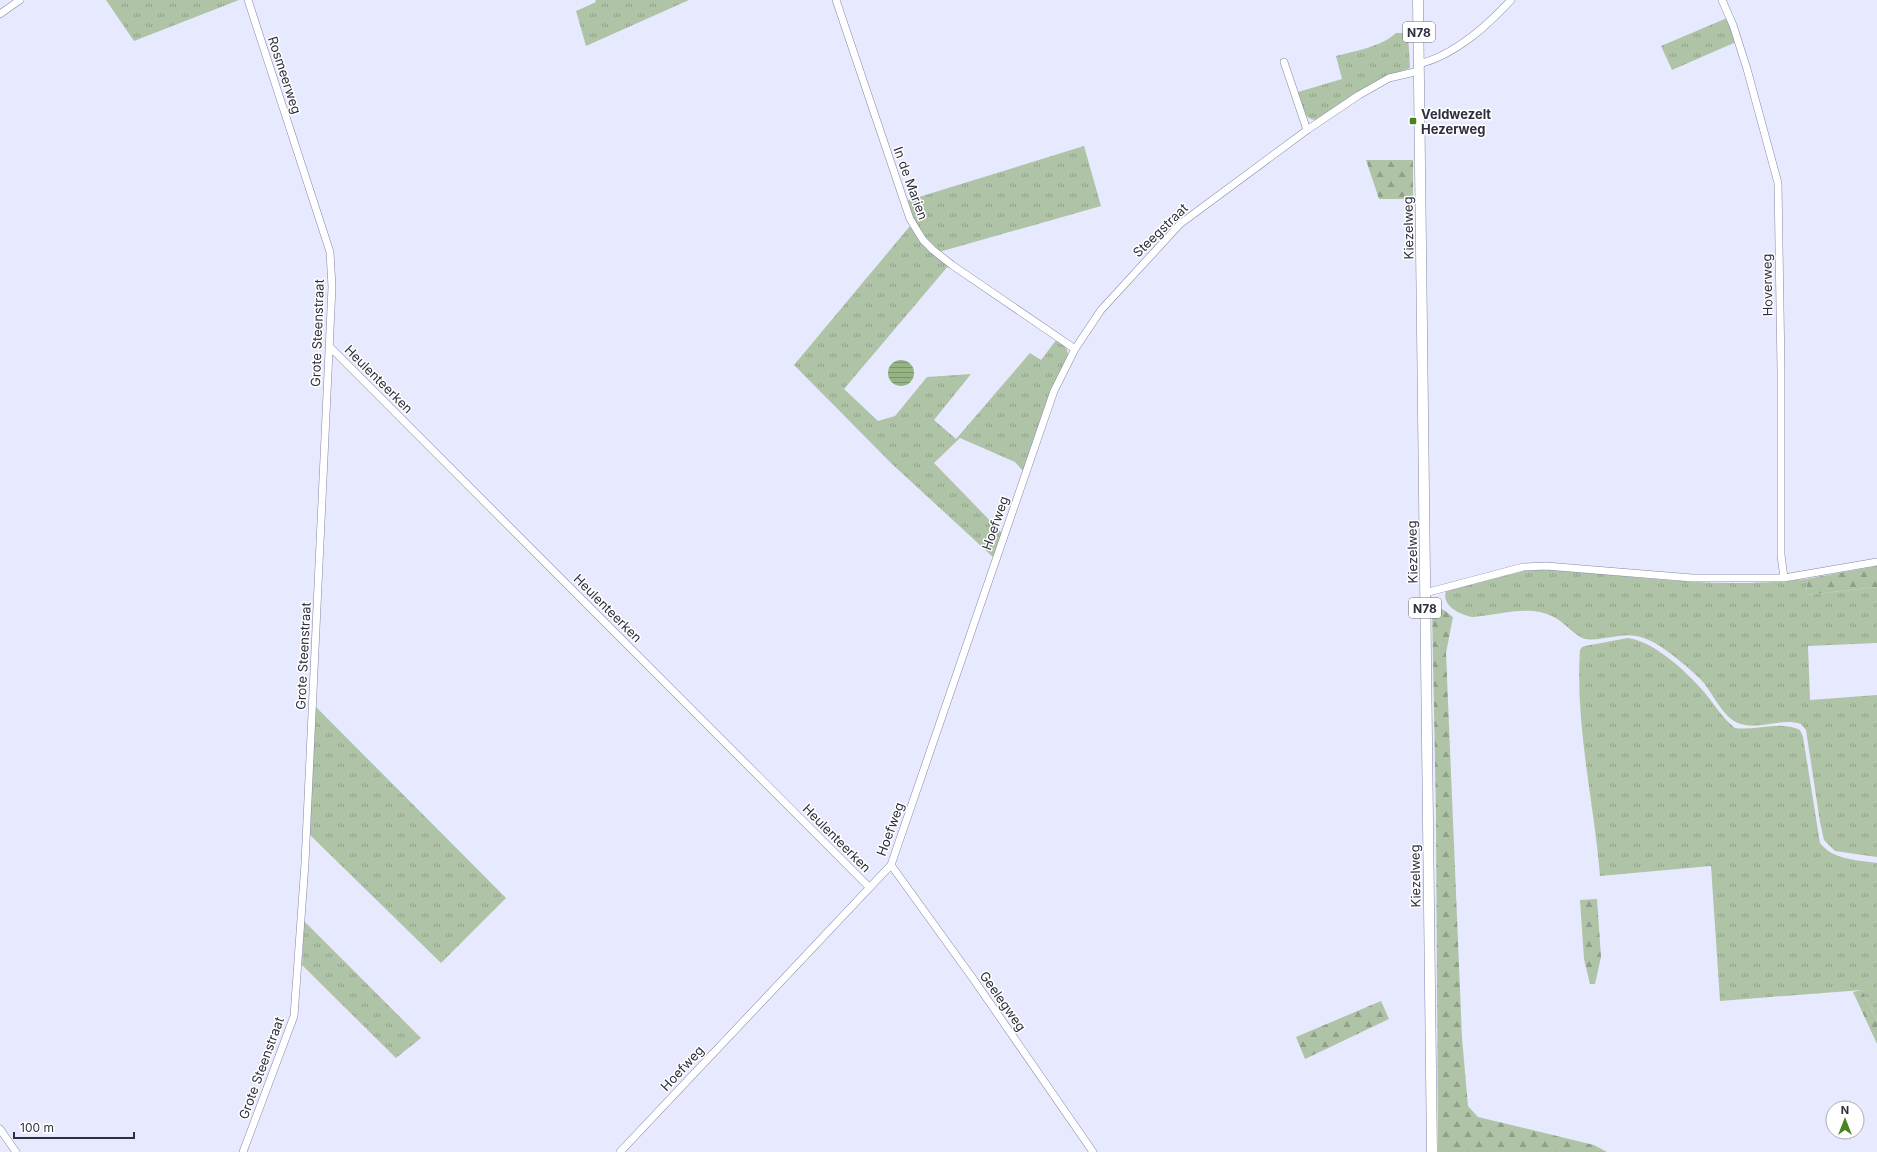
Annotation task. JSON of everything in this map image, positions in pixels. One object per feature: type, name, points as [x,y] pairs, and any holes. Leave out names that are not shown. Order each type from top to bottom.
[{"type":"main road","name":"Kiezelweg","points":[[1418,0],[1432,1152]]},
{"type":"street","points":[[0,14],[20,0]]},
{"type":"street","name":"Rosmeerweg","points":[[248,0],[300,157]]},
{"type":"street","name":"In de Marien","points":[[836,0],[902,197],[916,231],[933,250],[952,265],[1075,348]]},
{"type":"street","name":"Steegstraat","points":[[1025,474],[1054,391],[1075,348],[1101,310],[1180,224],[1308,130],[1359,96],[1389,78],[1419,67],[1469,39],[1511,0]]},
{"type":"street","name":"Hoverweg","points":[[1722,0],[1733,24],[1748,69],[1778,183],[1781,369],[1781,555],[1784,578]]},
{"type":"street","points":[[1284,62],[1308,130]]},
{"type":"street","name":"Grote Steenstraat","points":[[243,1152],[294,1016],[304,863],[332,287],[330,252],[300,157]]},
{"type":"street","name":"Heulenteerken","points":[[330,347],[869,887]]},
{"type":"street","name":"Hoefweg","points":[[620,1152],[891,865],[1025,474]]},
{"type":"street","points":[[1425,593],[1523,568],[1546,566],[1692,578],[1784,578],[1844,569],[1877,562]]},
{"type":"street","name":"Geelegweg","points":[[891,865],[983,993],[1092,1152]]},
{"type":"street","points":[[0,1129],[16,1152]]},
{"type":"green space","points":[[106,0],[239,0],[134,41]]},
{"type":"green space","points":[[595,0],[689,0],[586,46],[576,11],[596,2]]},
{"type":"green space","points":[[1727,18],[1736,42],[1672,70],[1661,46]]},
{"type":"green space","points":[[1396,33],[1408,33],[1410,68],[1387,76],[1366,87],[1317,120],[1312,120],[1309,118],[1303,110],[1298,92],[1342,79],[1336,56],[1383,42]]},
{"type":"green space","points":[[1084,146],[1101,206],[939,252],[919,232],[906,201]]},
{"type":"green space","points":[[1366,160],[1413,160],[1413,199],[1379,199]]},
{"type":"green space","points":[[910,226],[920,242],[949,265],[844,389],[878,421],[895,416],[927,377],[971,374],[934,420],[956,439],[1030,353],[1041,360],[1057,339],[1065,346],[1067,350],[1068,356],[1040,420],[1023,471],[1015,462],[960,438],[934,463],[1002,533],[994,558],[892,464],[794,365]]},
{"type":"green space","points":[[1877,566],[1877,587],[1807,595],[1806,579]]},
{"type":"green space","points":[[1547,569],[1709,583],[1774,582],[1806,579],[1807,595],[1877,587],[1877,643],[1808,646],[1810,700],[1877,695],[1877,857],[1835,851],[1824,840],[1806,730],[1801,724],[1786,722],[1753,726],[1738,723],[1723,711],[1703,682],[1685,665],[1662,647],[1646,639],[1628,635],[1586,639],[1578,636],[1558,619],[1544,613],[1534,611],[1514,611],[1473,617],[1458,612],[1446,601],[1446,591],[1524,571]]},
{"type":"green space","points":[[1435,607],[1444,610],[1453,617],[1446,653],[1462,1038],[1468,1106],[1478,1117],[1594,1145],[1607,1152],[1438,1152],[1436,813],[1432,608]]},
{"type":"green space","points":[[1628,638],[1638,640],[1649,645],[1670,659],[1698,685],[1723,716],[1735,728],[1743,729],[1785,726],[1800,730],[1803,737],[1820,843],[1825,849],[1838,856],[1877,863],[1877,1021],[1862,990],[1720,1001],[1711,866],[1600,876],[1580,707],[1580,650],[1585,646]]},
{"type":"green space","points":[[314,705],[506,898],[441,963],[309,834]]},
{"type":"green space","points":[[1597,899],[1601,957],[1595,984],[1590,984],[1584,959],[1580,900]]},
{"type":"green space","points":[[304,921],[421,1038],[396,1058],[302,965]]},
{"type":"green space","points":[[1862,990],[1877,1021],[1877,1044],[1853,992]]},
{"type":"green space","points":[[1381,1001],[1389,1019],[1305,1059],[1296,1037]]},
{"type":"shaded area","points":[[901,360],[910,364],[914,373],[910,382],[901,386],[892,382],[888,373],[892,364]]},
{"type":"place","name":"Veldwezelt Hezerweg","points":[[1413,121]]}]
